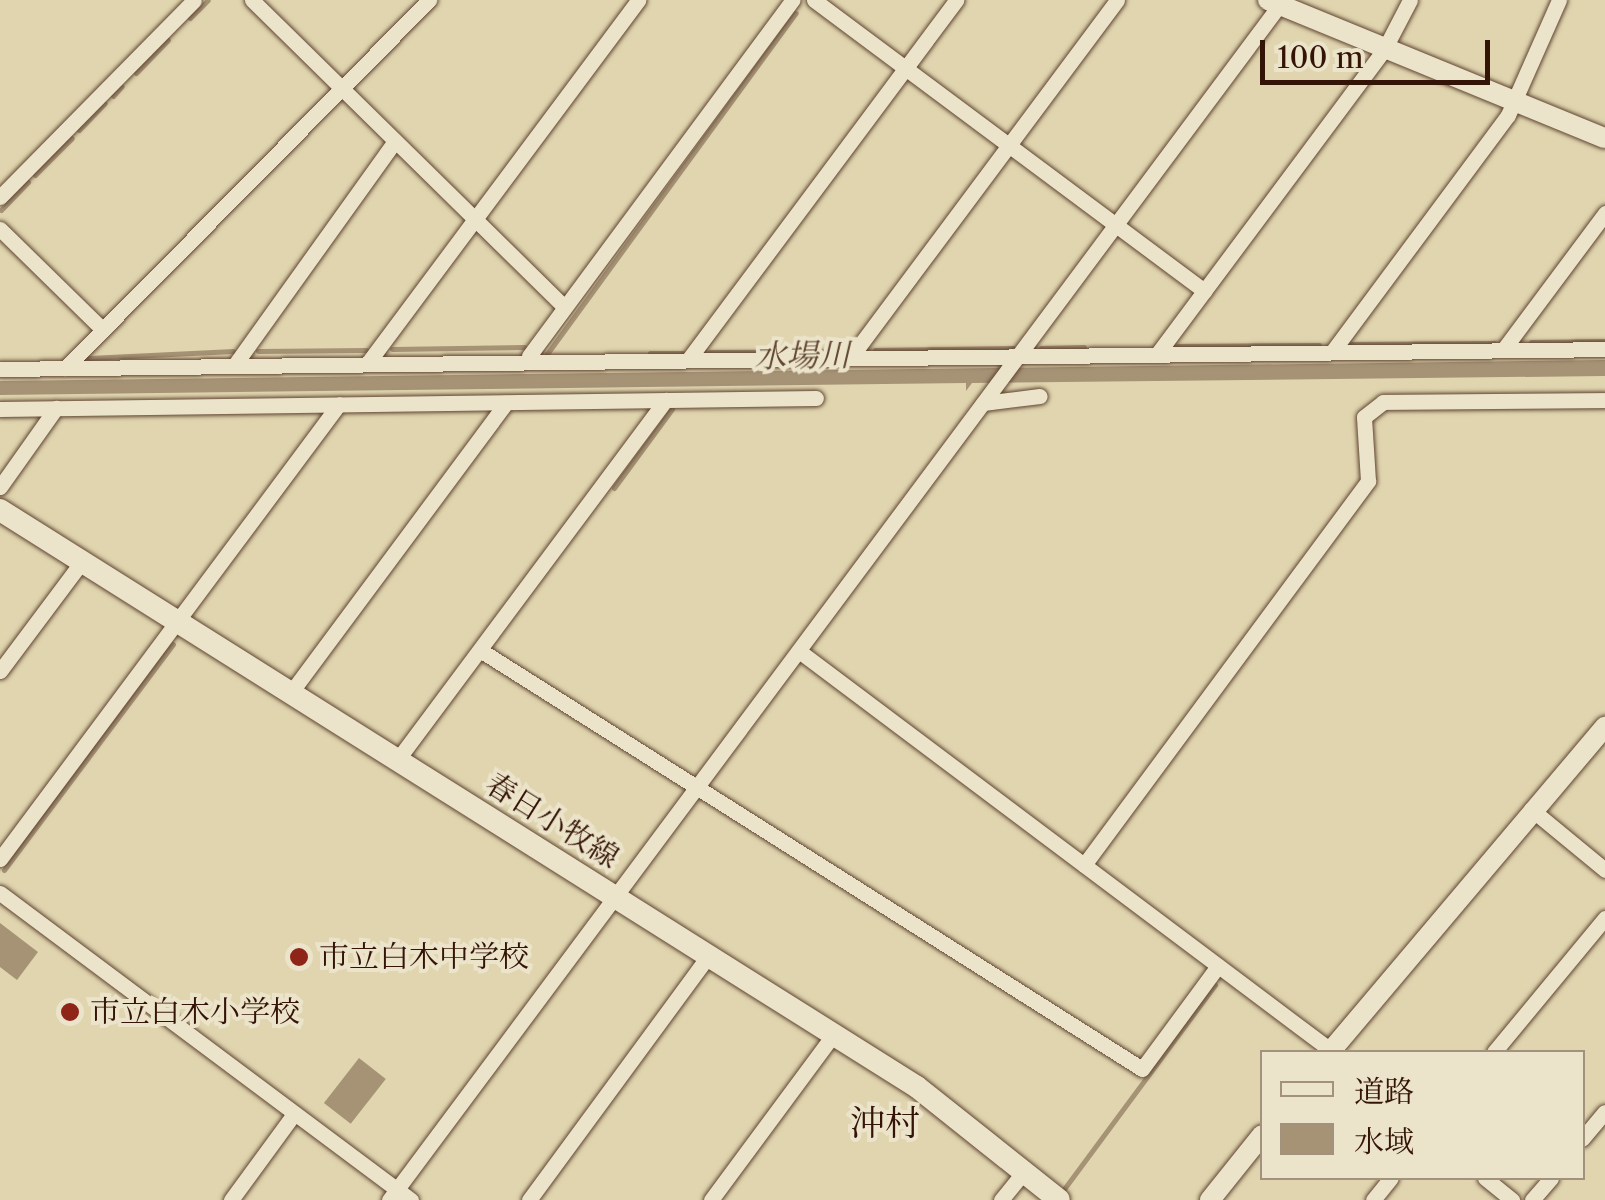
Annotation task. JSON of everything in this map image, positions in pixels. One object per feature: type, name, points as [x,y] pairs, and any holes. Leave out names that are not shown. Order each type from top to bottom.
[{"type":"main road","name":"春日小牧線","points":[[0,510],[179,618],[943,1105],[1059,1200]]},
{"type":"street","points":[[0,196],[194,0]]},
{"type":"street","points":[[252,0],[564,307]]},
{"type":"street","points":[[65,368],[429,0]]},
{"type":"street","points":[[370,360],[638,0]]},
{"type":"street","points":[[529,356],[792,0]]},
{"type":"street","points":[[814,0],[1204,291]]},
{"type":"street","points":[[688,360],[956,0]]},
{"type":"street","points":[[851,357],[1117,0]]},
{"type":"street","points":[[1158,353],[1385,48],[1410,0]]},
{"type":"street","points":[[1332,352],[1516,102],[1558,0]]},
{"type":"street","points":[[393,1195],[1116,226],[1277,2],[1605,138]]},
{"type":"street","points":[[236,364],[395,141]]},
{"type":"street","points":[[1502,350],[1605,213]]},
{"type":"street","points":[[0,229],[103,330]]},
{"type":"street","points":[[0,368],[529,356],[541,363],[1605,349]]},
{"type":"street","points":[[985,401],[1040,396]]},
{"type":"street","points":[[0,409],[816,398]]},
{"type":"street","points":[[398,759],[666,400]]},
{"type":"street","points":[[1084,865],[1368,481],[1364,417],[1383,402],[1605,400]]},
{"type":"street","points":[[292,691],[506,403]]},
{"type":"street","points":[[0,859],[339,404]]},
{"type":"street","points":[[0,487],[56,408]]},
{"type":"street","points":[[0,671],[83,560]]},
{"type":"street","points":[[480,650],[1142,1069],[1218,966]]},
{"type":"street","points":[[798,650],[1329,1050]]},
{"type":"street","points":[[1334,1050],[1531,809],[1605,726]]},
{"type":"street","points":[[1531,809],[1605,870]]},
{"type":"street","points":[[0,893],[294,1114],[393,1195],[411,1200]]},
{"type":"street","points":[[1496,1050],[1605,918]]},
{"type":"street","points":[[529,1200],[709,955]]},
{"type":"street","points":[[711,1200],[834,1034]]},
{"type":"street","points":[[1585,1135],[1605,1112]]},
{"type":"street","points":[[230,1200],[294,1114]]},
{"type":"street","points":[[1210,1200],[1260,1138]]},
{"type":"street","points":[[1001,1200],[1024,1172]]},
{"type":"street","points":[[1373,1200],[1389,1180]]},
{"type":"street","points":[[1487,1180],[1512,1200]]},
{"type":"street","points":[[1532,1200],[1548,1180]]},
{"type":"water","points":[[1605,360],[1605,376],[972,383],[966,391],[966,383],[0,395],[0,381]]},
{"type":"water","points":[[0,923],[38,952],[17,980],[0,967]]},
{"type":"water","points":[[359,1058],[386,1079],[351,1124],[324,1103]]},
{"type":"waterway","points":[[190,18],[208,0]]},
{"type":"waterway","points":[[547,354],[796,13]]},
{"type":"waterway","points":[[136,73],[168,40]]},
{"type":"waterway","points":[[113,96],[122,86]]},
{"type":"waterway","points":[[79,130],[105,103]]},
{"type":"waterway","points":[[35,175],[72,138]]},
{"type":"waterway","points":[[1,210],[28,182]]},
{"type":"waterway","points":[[1531,342],[1605,341]]},
{"type":"waterway","points":[[1352,344],[1494,343]]},
{"type":"waterway","points":[[1178,346],[1319,345]]},
{"type":"waterway","points":[[392,349],[524,347]]},
{"type":"waterway","points":[[1041,348],[1084,347]]},
{"type":"waterway","points":[[875,350],[1013,348]]},
{"type":"waterway","points":[[258,351],[366,350]]},
{"type":"waterway","points":[[89,358],[233,351]]},
{"type":"waterway","name":"水場川","points":[[710,352],[840,351]]},
{"type":"waterway","points":[[650,353],[682,353]]},
{"type":"waterway","points":[[614,488],[672,409]]},
{"type":"waterway","points":[[4,870],[173,644]]},
{"type":"waterway","points":[[1064,1189],[1215,985]]},
{"type":"place","name":"市立白木中学校","points":[[299,957]]},
{"type":"place","name":"市立白木小学校","points":[[70,1012]]},
{"type":"district","name":"沖村","points":[[885,1123]]}]
